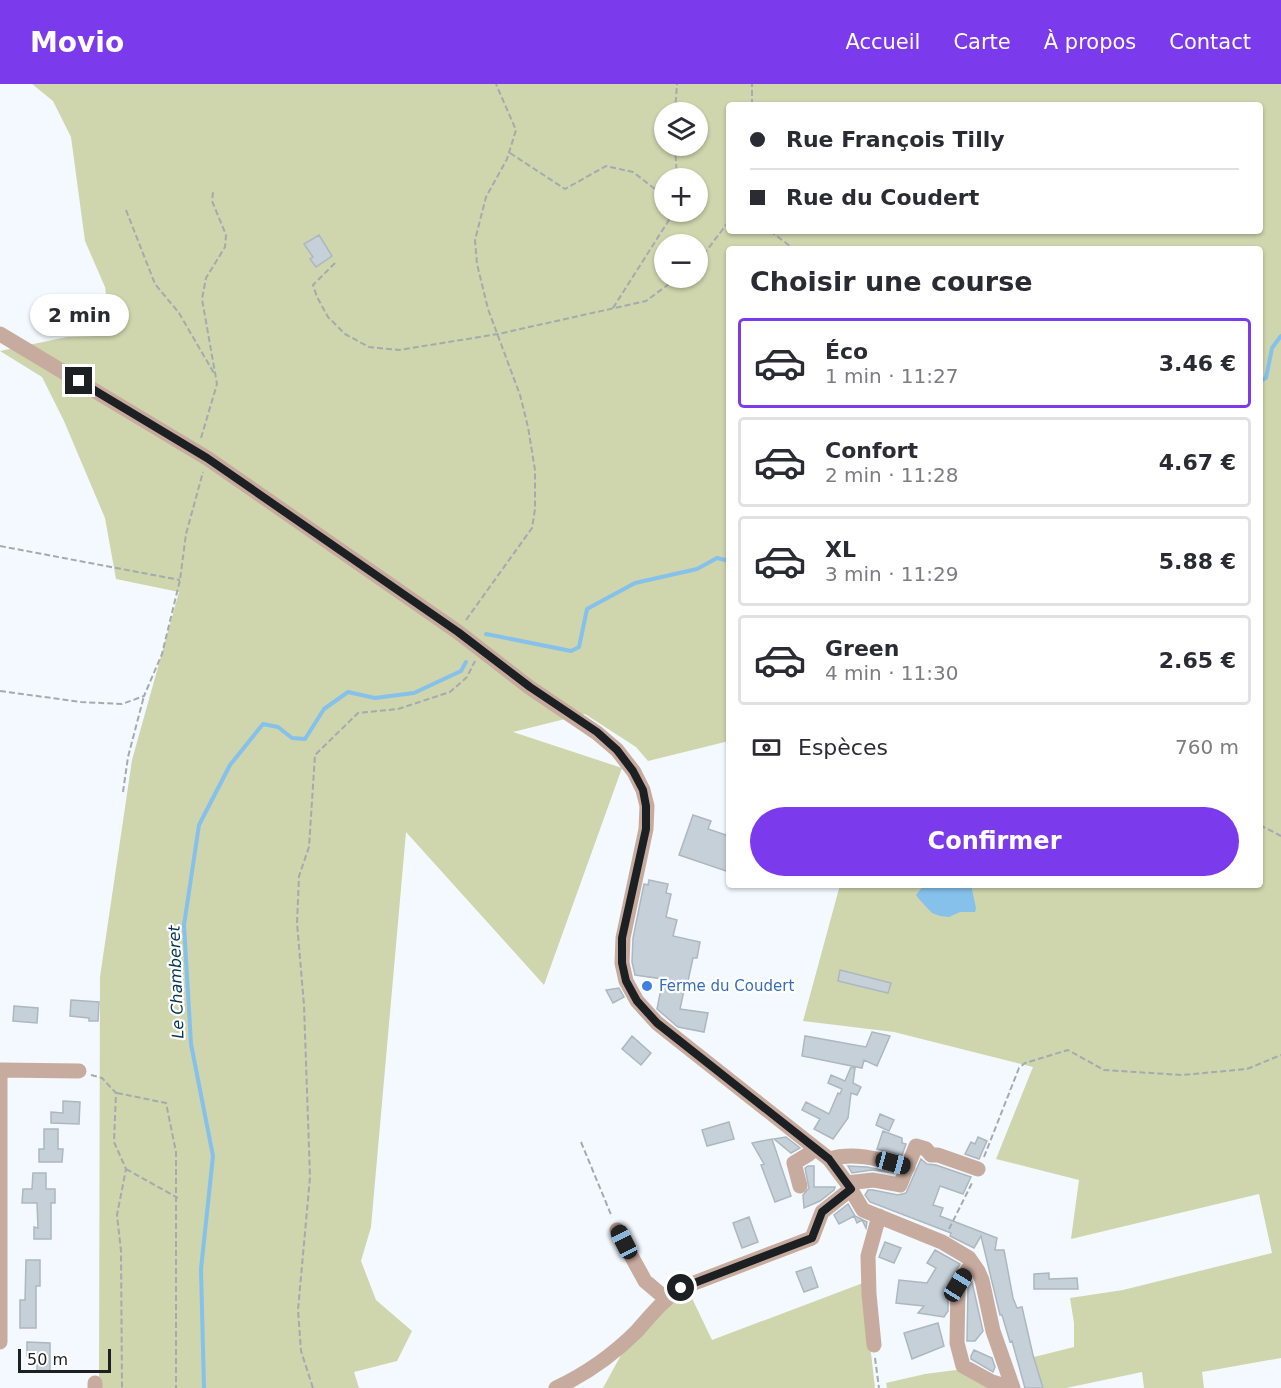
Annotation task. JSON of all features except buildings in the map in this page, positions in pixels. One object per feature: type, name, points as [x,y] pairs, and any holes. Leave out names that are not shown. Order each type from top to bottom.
[{"type":"street","points":[[0,334],[202,455],[458,632],[530,687],[597,732],[617,750],[633,771],[643,790],[646,806],[646,829],[622,938],[622,963],[626,981],[637,1001],[657,1023],[829,1159],[863,1210],[944,1243],[969,1258],[982,1280],[993,1331],[1012,1388]]},
{"type":"street","points":[[0,1342],[0,1070],[79,1071]]},
{"type":"street","points":[[556,1388],[574,1380],[618,1349],[665,1298],[681,1288],[812,1238],[822,1212],[849,1186],[873,1180],[900,1185],[916,1146],[926,1149],[931,1155],[938,1155],[978,1169]]},
{"type":"street","points":[[800,1186],[794,1163],[809,1155],[814,1148]]},
{"type":"street","points":[[829,1159],[841,1155],[873,1157],[908,1167]]},
{"type":"street","points":[[874,1345],[868,1256],[879,1216]]},
{"type":"street","points":[[617,1230],[645,1281],[665,1298]]},
{"type":"street","points":[[972,1263],[958,1285],[957,1343],[963,1366],[992,1382],[1012,1388]]},
{"type":"path","points":[[458,632],[532,528],[535,509],[535,470],[528,427],[520,395],[488,309],[477,264],[475,240],[486,197],[509,152],[516,130],[496,84]]},
{"type":"path","points":[[675,102],[676,84]]},
{"type":"path","points":[[752,84],[752,102]]},
{"type":"path","points":[[509,152],[565,189],[606,166],[633,172],[654,188]]},
{"type":"path","points":[[123,792],[128,757],[144,696],[162,654],[180,580],[186,534],[217,384],[202,299],[206,278],[225,247],[226,235],[212,201],[213,192]]},
{"type":"path","points":[[126,210],[155,284],[179,313],[216,377]]},
{"type":"path","points":[[612,309],[668,222]]},
{"type":"path","points":[[708,249],[726,225]]},
{"type":"path","points":[[774,234],[790,246]]},
{"type":"path","points":[[335,263],[313,285],[328,317],[345,334],[369,347],[399,350],[498,334],[612,309],[646,301],[664,288]]},
{"type":"path","points":[[0,546],[180,580]]},
{"type":"path","points":[[313,1388],[301,1351],[298,1310],[310,1177],[304,1005],[297,923],[299,876],[309,847],[315,754],[358,713],[398,709],[450,692],[467,677],[480,650]]},
{"type":"path","points":[[0,691],[81,702],[122,704],[144,696]]},
{"type":"path","points":[[1263,827],[1281,836]]},
{"type":"path","points":[[944,1243],[978,1169],[1019,1068],[1025,1063],[1068,1050],[1104,1070],[1182,1075],[1247,1069],[1281,1055]]},
{"type":"path","points":[[102,1078],[116,1093],[166,1103],[176,1152],[178,1198],[176,1388]]},
{"type":"path","points":[[116,1093],[114,1142],[126,1169],[117,1215],[121,1251],[122,1388]]},
{"type":"path","points":[[581,1142],[617,1230]]},
{"type":"path","points":[[126,1169],[178,1198]]},
{"type":"path","points":[[874,1345],[879,1388]]},
{"type":"green space","points":[[32,84],[1281,84],[1281,1358],[1202,1372],[1204,1388],[1144,1388],[1142,1372],[1066,1388],[1043,1388],[1034,1357],[1074,1347],[1074,1323],[1070,1298],[1123,1290],[1272,1253],[1259,1194],[1071,1239],[1079,1180],[996,1159],[1033,1067],[894,1032],[803,1021],[839,888],[1263,888],[1263,246],[726,246],[726,742],[648,761],[636,747],[585,714],[513,732],[622,768],[544,985],[406,832],[371,1227],[361,1261],[376,1300],[412,1331],[397,1361],[354,1372],[359,1388],[99,1388],[100,977],[132,760],[179,592],[116,579],[105,518],[64,421],[42,377],[0,351],[67,337],[98,336],[110,325],[105,287],[85,241],[71,137],[53,101]]},
{"type":"green space","points":[[863,1283],[875,1388],[603,1388],[626,1346],[683,1294],[689,1292],[712,1340]]},
{"type":"green space","points":[[956,1370],[1000,1388],[887,1388],[886,1383]]},
{"type":"water","points":[[922,888],[972,888],[975,912],[960,912],[949,917],[940,916],[932,913],[916,895]]},
{"type":"waterway","name":"Le Chamberet","points":[[1263,380],[1266,378],[1272,348],[1281,336]]},
{"type":"waterway","name":"Le Chamberet","points":[[486,634],[571,651],[579,647],[587,609],[635,583],[697,569],[717,558],[726,560]]},
{"type":"waterway","name":"Le Chamberet","points":[[204,1388],[201,1269],[213,1156],[191,1044],[184,925],[199,825],[230,765],[263,724],[278,727],[292,738],[305,739],[324,709],[348,692],[375,698],[414,693],[461,671],[466,662]]},
{"type":"place","name":"Ferme du Coudert","points":[[647,986]]},
{"type":"route","points":[[79,381],[207,458],[458,632],[530,687],[597,732],[617,750],[633,771],[643,790],[646,829],[622,938],[622,963],[626,981],[637,1001],[657,1023],[829,1159],[851,1189],[822,1212],[812,1238],[681,1288]]}]
